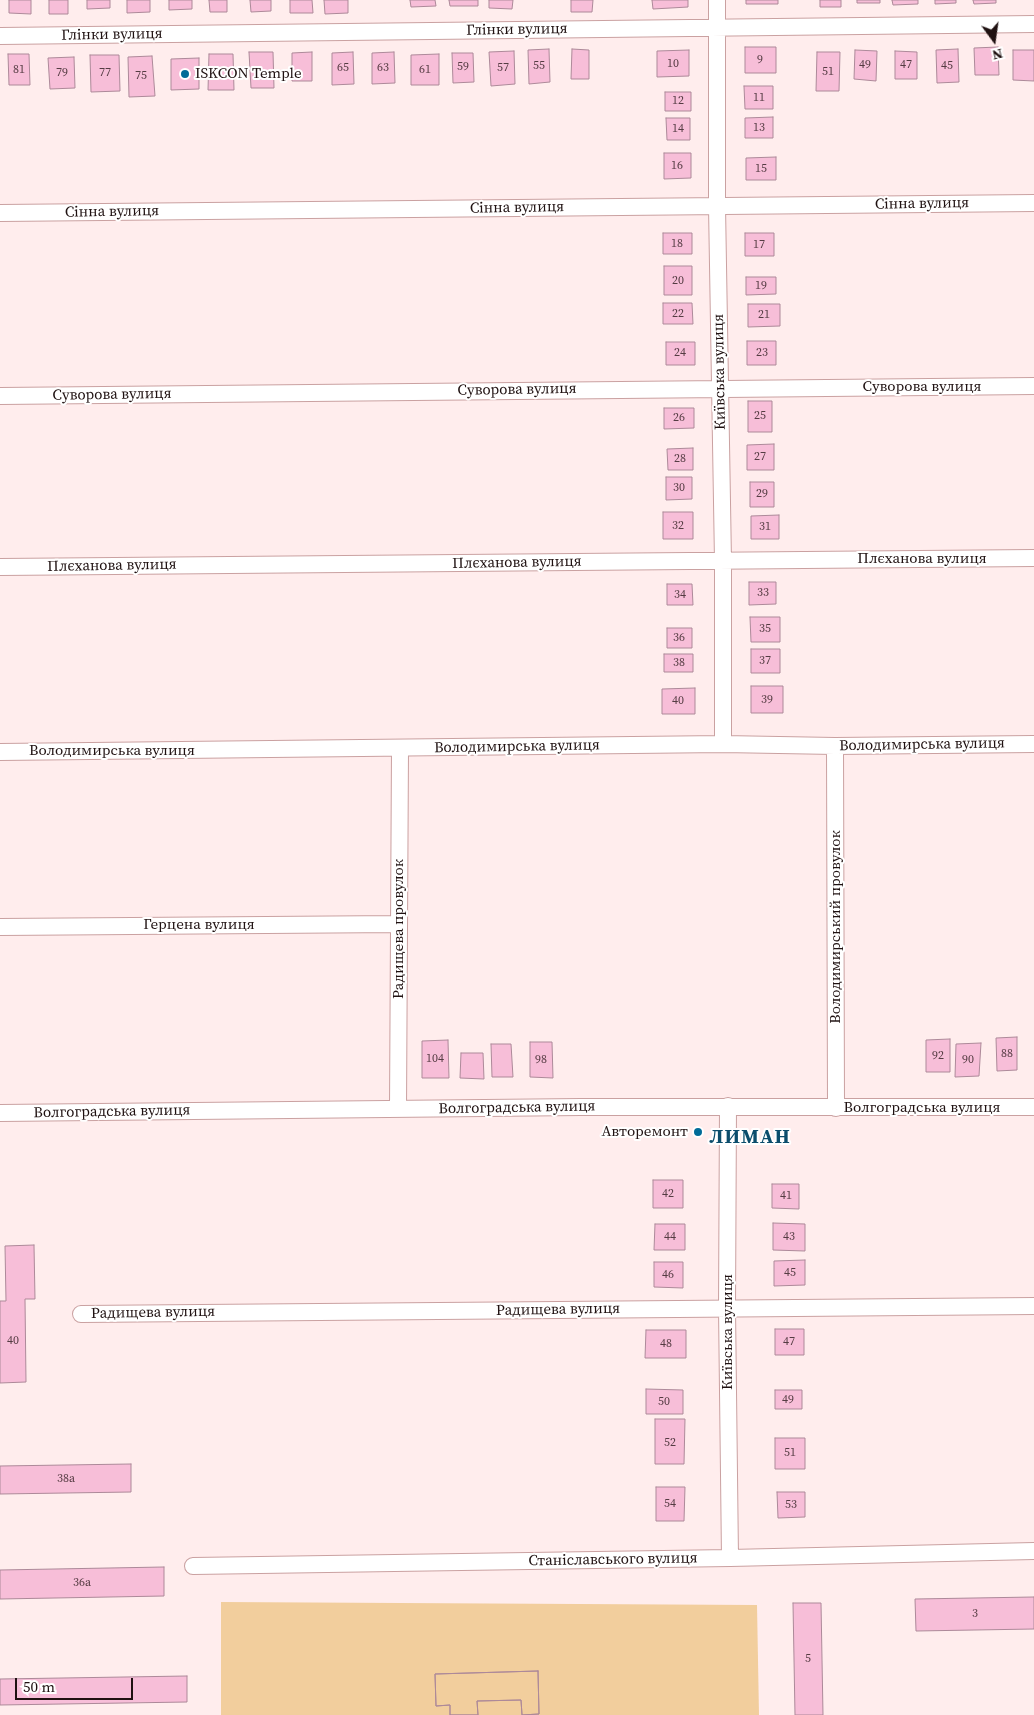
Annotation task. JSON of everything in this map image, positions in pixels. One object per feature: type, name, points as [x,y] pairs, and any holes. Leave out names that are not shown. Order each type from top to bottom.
[{"type":"street","name":"Київська вулиця","points":[[718,0],[717,206],[723,561],[723,744]]},
{"type":"street","name":"Глінки вулиця","points":[[0,36],[1034,24]]},
{"type":"street","name":"Сінна вулиця","points":[[0,213],[1034,203]]},
{"type":"street","name":"Суворова вулиця","points":[[0,396],[1034,386]]},
{"type":"street","name":"Плєханова вулиця","points":[[0,567],[1034,558]]},
{"type":"street","name":"Володимирська вулиця","points":[[0,752],[723,744],[836,746],[1034,744]]},
{"type":"street","name":"Володимирський провулок","points":[[836,746],[836,1108]]},
{"type":"street","name":"Радищева провулок","points":[[398,1109],[400,749]]},
{"type":"street","name":"Герцена вулиця","points":[[0,927],[398,924]]},
{"type":"street","name":"Київська вулиця","points":[[728,1106],[727,1308],[730,1558]]},
{"type":"street","name":"Волгоградська вулиця","points":[[0,1113],[728,1106],[836,1108],[1034,1107]]},
{"type":"street","name":"Радищева вулиця","points":[[81,1314],[1034,1306]]},
{"type":"street","name":"Станіславського вулиця","points":[[193,1566],[730,1558],[1034,1551]]},
{"type":"shaded area","points":[[221,1602],[757,1605],[759,1715],[221,1715]]},
{"type":"building","points":[[9,0],[31,0],[31,14],[9,13]]},
{"type":"building","points":[[49,0],[68,0],[68,14],[49,14]]},
{"type":"building","points":[[87,0],[110,0],[110,8],[87,9]]},
{"type":"building","points":[[127,0],[150,0],[150,12],[127,13]]},
{"type":"building","points":[[169,0],[192,0],[192,9],[169,10]]},
{"type":"building","points":[[209,0],[227,0],[227,12],[210,12]]},
{"type":"building","points":[[250,0],[271,0],[271,11],[251,12]]},
{"type":"building","points":[[290,0],[312,0],[313,13],[290,13]]},
{"type":"building","points":[[324,0],[348,0],[348,13],[325,14]]},
{"type":"building","points":[[410,0],[435,0],[436,6],[411,7]]},
{"type":"building","points":[[449,0],[478,0],[478,6],[450,6]]},
{"type":"building","points":[[489,0],[513,0],[512,9],[489,8]]},
{"type":"building","points":[[571,0],[593,0],[592,12],[571,12]]},
{"type":"building","points":[[652,0],[688,0],[688,7],[653,9]]},
{"type":"building","points":[[746,0],[778,0],[778,4],[746,4]]},
{"type":"building","points":[[820,0],[841,0],[841,7],[820,7]]},
{"type":"building","points":[[857,0],[880,0],[880,3],[857,3]]},
{"type":"building","points":[[892,0],[918,0],[918,4],[893,5]]},
{"type":"building","points":[[935,0],[956,0],[956,3],[935,4]]},
{"type":"building","points":[[973,0],[996,0],[996,3],[974,4]]},
{"type":"building","points":[[745,47],[776,47],[776,73],[745,73]]},
{"type":"building","points":[[998,47],[999,75],[975,75],[974,48]]},
{"type":"building","points":[[549,49],[550,82],[529,84],[528,50]]},
{"type":"building","points":[[572,49],[589,50],[589,79],[571,79]]},
{"type":"building","points":[[958,49],[959,82],[937,83],[936,50]]},
{"type":"building","points":[[689,50],[689,76],[657,77],[657,51]]},
{"type":"building","points":[[855,50],[877,51],[876,81],[854,79]]},
{"type":"building","points":[[1013,50],[1034,50],[1034,81],[1013,80]]},
{"type":"building","points":[[514,51],[515,84],[491,86],[489,52]]},
{"type":"building","points":[[895,51],[917,52],[917,79],[895,79]]},
{"type":"building","points":[[249,52],[273,52],[274,88],[251,88]]},
{"type":"building","points":[[312,52],[312,81],[292,81],[292,53]]},
{"type":"building","points":[[353,52],[354,84],[332,85],[332,53]]},
{"type":"building","points":[[394,52],[395,83],[372,84],[372,53]]},
{"type":"building","points":[[817,52],[840,52],[839,91],[816,91]]},
{"type":"building","points":[[452,53],[473,53],[474,82],[453,83]]},
{"type":"building","points":[[8,54],[29,54],[30,85],[9,85]]},
{"type":"building","points":[[209,54],[233,54],[234,90],[208,90]]},
{"type":"building","points":[[439,54],[439,85],[411,85],[411,55]]},
{"type":"building","points":[[90,55],[119,55],[120,91],[91,92]]},
{"type":"building","points":[[152,56],[155,96],[129,97],[128,57]]},
{"type":"building","points":[[74,57],[75,88],[50,89],[48,58]]},
{"type":"building","name":"ISKCON Temple","points":[[199,58],[199,89],[171,90],[171,59]]},
{"type":"building","points":[[744,86],[773,86],[773,109],[745,109]]},
{"type":"building","points":[[665,92],[691,92],[691,111],[665,111]]},
{"type":"building","points":[[773,117],[773,138],[745,138],[745,118]]},
{"type":"building","points":[[666,118],[690,118],[690,140],[667,140]]},
{"type":"building","points":[[664,153],[691,153],[691,178],[664,179]]},
{"type":"building","points":[[776,157],[776,180],[746,180],[746,158]]},
{"type":"building","points":[[663,233],[692,233],[692,254],[663,254]]},
{"type":"building","points":[[745,233],[774,233],[774,256],[745,256]]},
{"type":"building","points":[[664,266],[692,266],[692,295],[664,295]]},
{"type":"building","points":[[746,277],[776,277],[776,294],[746,295]]},
{"type":"building","points":[[663,303],[692,303],[693,324],[663,324]]},
{"type":"building","points":[[748,304],[780,304],[780,326],[748,327]]},
{"type":"building","points":[[747,341],[776,341],[776,365],[747,365]]},
{"type":"building","points":[[666,342],[695,342],[695,365],[666,365]]},
{"type":"building","points":[[748,401],[772,401],[772,432],[748,432]]},
{"type":"building","points":[[664,408],[694,408],[694,428],[664,429]]},
{"type":"building","points":[[774,444],[774,470],[747,470],[747,445]]},
{"type":"building","points":[[693,448],[693,470],[668,470],[667,449]]},
{"type":"building","points":[[666,477],[692,477],[692,499],[666,500]]},
{"type":"building","points":[[750,482],[774,482],[774,507],[750,507]]},
{"type":"building","points":[[663,512],[693,512],[693,539],[663,539]]},
{"type":"building","points":[[779,515],[779,539],[751,539],[751,516]]},
{"type":"building","points":[[749,582],[776,582],[776,604],[749,605]]},
{"type":"building","points":[[667,584],[692,584],[693,605],[667,605]]},
{"type":"building","points":[[750,617],[780,617],[780,642],[751,642]]},
{"type":"building","points":[[667,628],[692,628],[692,648],[667,648]]},
{"type":"building","points":[[751,649],[780,649],[780,673],[751,673]]},
{"type":"building","points":[[664,654],[693,654],[693,672],[664,672]]},
{"type":"building","points":[[751,686],[783,686],[783,713],[751,713]]},
{"type":"building","points":[[695,688],[695,714],[662,714],[662,689]]},
{"type":"building","points":[[1017,1037],[1017,1070],[997,1071],[996,1038]]},
{"type":"building","points":[[950,1039],[950,1072],[926,1072],[926,1040]]},
{"type":"building","points":[[448,1040],[449,1078],[422,1078],[422,1041]]},
{"type":"building","points":[[530,1042],[552,1042],[553,1078],[530,1077]]},
{"type":"building","points":[[981,1043],[979,1076],[955,1077],[956,1044]]},
{"type":"building","points":[[491,1044],[511,1044],[513,1077],[492,1077]]},
{"type":"building","points":[[461,1053],[483,1053],[484,1079],[460,1078]]},
{"type":"building","points":[[653,1180],[683,1180],[683,1208],[653,1208]]},
{"type":"building","points":[[772,1184],[799,1184],[799,1209],[772,1208]]},
{"type":"building","points":[[773,1223],[805,1224],[805,1251],[773,1250]]},
{"type":"building","points":[[655,1224],[685,1224],[685,1250],[654,1250]]},
{"type":"building","points":[[34,1245],[35,1299],[25,1299],[26,1382],[0,1383],[0,1301],[6,1301],[5,1246]]},
{"type":"building","points":[[805,1260],[805,1285],[774,1286],[774,1261]]},
{"type":"building","points":[[654,1262],[683,1262],[683,1288],[654,1287]]},
{"type":"building","points":[[775,1329],[804,1329],[804,1355],[775,1355]]},
{"type":"building","points":[[646,1330],[686,1330],[686,1358],[645,1358]]},
{"type":"building","points":[[646,1389],[683,1390],[683,1414],[646,1414]]},
{"type":"building","points":[[775,1390],[802,1390],[802,1409],[775,1409]]},
{"type":"building","points":[[655,1419],[685,1419],[684,1464],[655,1464]]},
{"type":"building","points":[[775,1438],[805,1438],[805,1469],[775,1469]]},
{"type":"building","points":[[131,1464],[131,1492],[0,1494],[0,1466]]},
{"type":"building","points":[[656,1487],[685,1487],[684,1521],[656,1521]]},
{"type":"building","points":[[777,1492],[805,1492],[805,1517],[778,1518]]},
{"type":"building","points":[[164,1567],[164,1596],[0,1599],[0,1570]]},
{"type":"building","points":[[1034,1597],[1034,1629],[916,1631],[915,1599]]},
{"type":"building","points":[[793,1603],[821,1603],[823,1715],[795,1715]]},
{"type":"building","points":[[538,1671],[539,1714],[522,1715],[521,1700],[477,1701],[478,1715],[450,1715],[450,1705],[436,1706],[435,1674]]},
{"type":"building","points":[[538,1671],[539,1714],[522,1715],[521,1700],[477,1701],[478,1715],[450,1715],[450,1705],[436,1706],[435,1674]]},
{"type":"building","points":[[187,1676],[187,1702],[0,1705],[0,1679]]},
{"type":"place","name":"ISKCON Temple","points":[[185,74]]},
{"type":"place","name":"Авторемонт","points":[[698,1132]]},
{"type":"district","name":"ЛИМАН","points":[[750,1138]]}]
